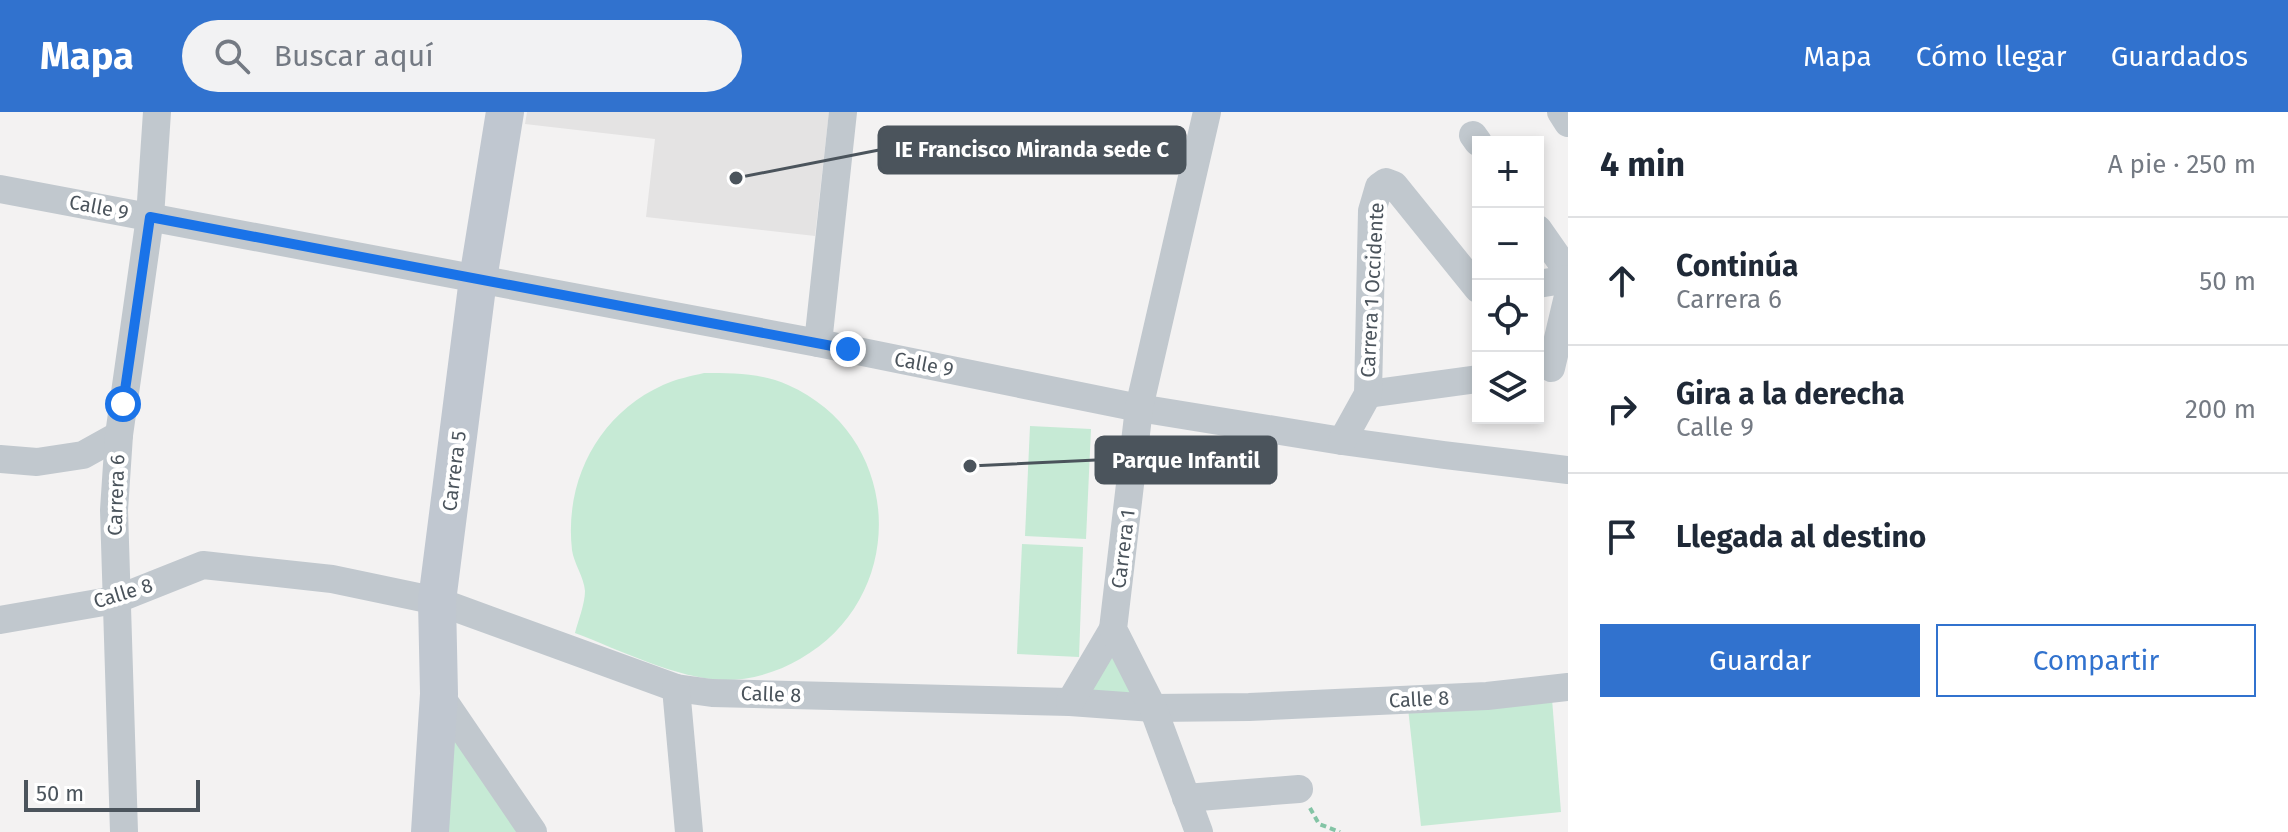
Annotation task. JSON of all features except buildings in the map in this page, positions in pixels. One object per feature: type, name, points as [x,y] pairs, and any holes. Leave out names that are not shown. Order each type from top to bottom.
[{"type":"street","name":"Carrera 6","points":[[124,832],[114,510],[119,435],[150,217],[157,112]]},
{"type":"street","name":"Carrera 5","points":[[430,832],[439,694],[437,601],[478,279],[505,112]]},
{"type":"street","points":[[818,343],[843,112]]},
{"type":"street","name":"Carrera 1","points":[[1113,629],[1139,408],[1207,112]]},
{"type":"street","points":[[1561,112],[1568,123]]},
{"type":"street","name":"Carrera 1 Occidente","points":[[1342,441],[1368,394],[1372,211],[1379,187],[1386,182],[1394,185],[1472,282]]},
{"type":"street","name":"Calle 9","points":[[0,189],[818,343],[1139,408],[1342,441],[1568,470]]},
{"type":"street","points":[[1544,238],[1568,272]]},
{"type":"street","points":[[1544,283],[1568,279]]},
{"type":"street","points":[[1552,369],[1568,296]]},
{"type":"street","points":[[1368,394],[1472,380]]},
{"type":"street","points":[[0,459],[37,462],[83,455],[119,435]]},
{"type":"street","name":"Calle 8","points":[[0,620],[115,600],[203,565],[332,579],[437,601],[676,688],[712,693],[1070,702],[1153,708],[1456,698],[1568,687]]},
{"type":"street","points":[[1070,702],[1113,629]]},
{"type":"street","points":[[1113,629],[1153,708],[1199,832]]},
{"type":"street","points":[[676,688],[689,832]]},
{"type":"street","points":[[439,694],[533,832]]},
{"type":"street","points":[[1186,798],[1299,789]]},
{"type":"path","points":[[1299,789],[1319,824],[1340,832]]},
{"type":"shaded area","points":[[527,112],[829,112],[815,236],[646,217],[655,139],[525,124]]},
{"type":"green space","points":[[704,373],[768,378],[788,385],[826,409],[854,441],[872,478],[879,518],[875,559],[861,597],[836,632],[792,664],[745,679],[688,675],[575,633],[585,591],[572,550],[571,524],[580,475],[590,452],[604,431],[640,398],[668,383]]},
{"type":"green space","points":[[1030,426],[1091,429],[1086,539],[1025,536]]},
{"type":"green space","points":[[1022,544],[1083,547],[1079,657],[1017,654]]},
{"type":"green space","points":[[1113,641],[1143,700],[1080,697]]},
{"type":"green space","points":[[1552,699],[1561,812],[1421,826],[1408,708]]},
{"type":"green space","points":[[450,726],[524,832],[443,832]]},
{"type":"place","name":"IE Francisco Miranda sede C","points":[[736,178]]},
{"type":"place","name":"Parque Infantil","points":[[970,466]]},
{"type":"route","points":[[123,404],[150,217],[848,349]]}]
